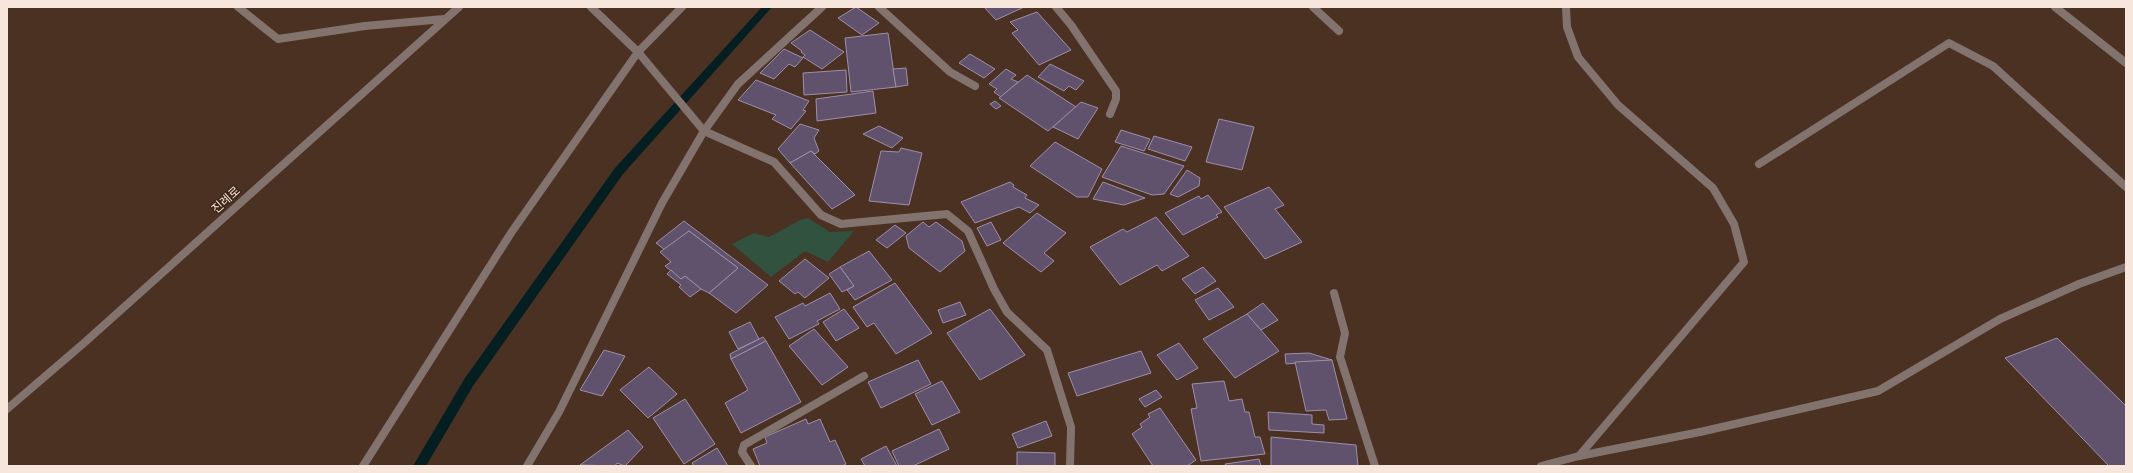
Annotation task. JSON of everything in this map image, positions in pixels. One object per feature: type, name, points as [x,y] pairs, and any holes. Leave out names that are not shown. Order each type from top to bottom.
[{"type":"street","points":[[238,7],[278,39],[365,26],[444,19]]},
{"type":"street","name":"진례로","points":[[7,410],[84,343],[459,7]]},
{"type":"street","points":[[591,7],[638,52],[670,88],[704,131],[774,162],[821,215],[841,224],[947,214],[968,231],[994,289],[1007,312],[1046,350],[1071,427],[1070,466]]},
{"type":"street","points":[[364,466],[511,233],[638,52],[682,7]]},
{"type":"street","points":[[527,466],[559,412],[662,203],[704,131],[738,84],[822,7]]},
{"type":"street","points":[[879,7],[950,72],[975,86]]},
{"type":"street","points":[[1056,7],[1071,25],[1116,91],[1116,99],[1110,114]]},
{"type":"street","points":[[1313,7],[1339,31]]},
{"type":"street","points":[[1566,7],[1567,27],[1578,57],[1618,105],[1713,188],[1734,224],[1744,262],[1579,456]]},
{"type":"street","points":[[2055,7],[2126,63]]},
{"type":"street","points":[[1758,164],[1949,43],[1993,66],[2126,187]]},
{"type":"street","points":[[1541,466],[1579,456],[1700,432],[1878,391],[2000,319],[2079,284],[2126,267]]},
{"type":"street","points":[[1334,292],[1345,333],[1340,357],[1374,466]]},
{"type":"street","points":[[751,466],[742,452],[744,445],[864,376]]},
{"type":"green space","points":[[808,218],[830,232],[854,231],[828,262],[805,251],[771,277],[732,244],[754,233],[769,237],[800,220]]},
{"type":"building","points":[[856,7],[879,23],[862,35],[838,18]]},
{"type":"building","points":[[984,7],[1024,7],[996,20]]},
{"type":"building","points":[[1037,12],[1071,50],[1039,65],[1012,33],[1018,30],[1010,22]]},
{"type":"building","points":[[810,30],[844,52],[822,69],[803,57],[805,55],[801,52],[802,51],[791,43]]},
{"type":"building","points":[[888,33],[896,87],[851,92],[845,38]]},
{"type":"building","points":[[784,49],[803,58],[795,67],[789,64],[774,79],[760,73]]},
{"type":"building","points":[[970,54],[995,69],[984,78],[959,63]]},
{"type":"building","points":[[1050,64],[1084,81],[1076,90],[1069,86],[1064,91],[1038,77]]},
{"type":"building","points":[[906,68],[908,85],[896,87],[893,69]]},
{"type":"building","points":[[1006,69],[1016,75],[1011,79],[1018,82],[1001,97],[994,92],[997,89],[989,84]]},
{"type":"building","points":[[846,70],[847,92],[804,95],[803,73]]},
{"type":"building","points":[[1027,75],[1076,107],[1048,131],[999,98]]},
{"type":"building","points":[[756,80],[809,101],[803,110],[806,111],[791,129],[772,119],[776,115],[738,100]]},
{"type":"building","points":[[873,91],[876,113],[817,121],[816,99]]},
{"type":"building","points":[[995,101],[1001,106],[996,109],[990,104]]},
{"type":"building","points":[[1081,102],[1098,108],[1078,139],[1053,127]]},
{"type":"building","points":[[1219,119],[1254,127],[1242,170],[1206,162]]},
{"type":"building","points":[[800,124],[819,130],[814,138],[819,151],[815,154],[811,151],[790,163],[778,149]]},
{"type":"building","points":[[879,126],[903,138],[892,148],[863,134]]},
{"type":"building","points":[[1121,130],[1150,139],[1144,151],[1115,142]]},
{"type":"building","points":[[1154,136],[1192,147],[1185,161],[1148,149]]},
{"type":"building","points":[[1055,142],[1102,169],[1088,197],[1077,197],[1030,166]]},
{"type":"building","points":[[1121,146],[1184,166],[1164,194],[1152,195],[1102,177]]},
{"type":"building","points":[[901,148],[922,153],[909,205],[869,201],[881,151],[899,152]]},
{"type":"building","points":[[811,151],[855,195],[832,209],[790,163]]},
{"type":"building","points":[[1187,170],[1200,178],[1199,186],[1178,197],[1170,194]]},
{"type":"building","points":[[1010,182],[1014,185],[1013,187],[1027,195],[1025,198],[1039,205],[1030,213],[1019,207],[975,223],[961,202]]},
{"type":"building","points":[[1103,182],[1145,198],[1124,205],[1093,199]]},
{"type":"building","points":[[1269,187],[1284,205],[1275,209],[1302,242],[1265,259],[1224,207]]},
{"type":"building","points":[[1208,195],[1222,212],[1216,215],[1218,217],[1183,235],[1165,213],[1199,196],[1201,199]]},
{"type":"building","points":[[1037,213],[1066,233],[1044,253],[1054,261],[1041,272],[1003,243]]},
{"type":"building","points":[[1156,217],[1189,256],[1162,271],[1157,265],[1120,285],[1090,247],[1123,229],[1127,232]]},
{"type":"building","points":[[684,221],[768,285],[736,313],[709,293],[738,268],[689,231],[665,250],[656,243]]},
{"type":"building","points":[[923,222],[929,227],[936,222],[962,241],[965,251],[940,272],[909,248],[906,236]]},
{"type":"building","points":[[991,222],[1001,240],[987,246],[977,228]]},
{"type":"building","points":[[895,225],[906,233],[887,248],[876,240]]},
{"type":"building","points":[[689,231],[738,268],[709,293],[701,289],[685,276],[681,279],[665,266],[671,262],[660,252]]},
{"type":"building","points":[[869,251],[892,280],[855,300],[847,290],[854,286],[840,267]]},
{"type":"building","points":[[805,259],[829,278],[805,298],[798,292],[795,294],[779,281]]},
{"type":"building","points":[[840,267],[854,286],[842,292],[829,274]]},
{"type":"building","points":[[1203,267],[1216,281],[1195,294],[1182,279]]},
{"type":"building","points":[[671,270],[681,279],[685,276],[701,289],[690,297],[679,287],[681,285],[667,274]]},
{"type":"building","points":[[895,283],[932,333],[896,354],[874,323],[867,327],[853,307]]},
{"type":"building","points":[[1218,288],[1234,307],[1209,320],[1195,300]]},
{"type":"building","points":[[830,293],[840,309],[817,321],[819,324],[789,339],[775,317],[803,303],[805,306]]},
{"type":"building","points":[[960,302],[966,315],[943,323],[938,310]]},
{"type":"building","points":[[1263,303],[1278,320],[1261,330],[1247,314]]},
{"type":"building","points":[[844,309],[859,328],[836,341],[823,322]]},
{"type":"building","points":[[990,309],[1025,355],[980,380],[947,333]]},
{"type":"building","points":[[1247,314],[1279,351],[1235,378],[1203,339]]},
{"type":"building","points":[[750,322],[759,339],[738,349],[729,332]]},
{"type":"building","points":[[814,329],[848,367],[822,385],[789,346]]},
{"type":"building","points":[[763,337],[766,341],[731,359],[730,354]]},
{"type":"building","points":[[2057,338],[2126,406],[2126,466],[2109,466],[2005,358]]},
{"type":"building","points":[[766,341],[801,402],[741,433],[725,403],[748,390],[731,359]]},
{"type":"building","points":[[1179,343],[1198,368],[1177,380],[1157,355]]},
{"type":"building","points":[[604,350],[625,356],[602,396],[580,390]]},
{"type":"building","points":[[1141,351],[1151,373],[1077,396],[1068,373]]},
{"type":"building","points":[[1309,353],[1332,360],[1286,364],[1285,354]]},
{"type":"building","points":[[918,360],[931,384],[881,408],[868,382]]},
{"type":"building","points":[[1332,360],[1347,419],[1329,420],[1326,410],[1306,411],[1295,362]]},
{"type":"building","points":[[649,367],[677,394],[648,418],[620,390]]},
{"type":"building","points":[[942,381],[960,412],[932,425],[915,394]]},
{"type":"building","points":[[1224,381],[1229,401],[1242,399],[1245,412],[1249,412],[1255,437],[1260,437],[1265,454],[1201,461],[1191,409],[1197,408],[1192,384]]},
{"type":"building","points":[[1156,390],[1162,397],[1145,407],[1139,399]]},
{"type":"building","points":[[685,399],[715,444],[684,464],[653,418]]},
{"type":"building","points":[[1160,408],[1196,460],[1187,466],[1153,466],[1132,434],[1142,427],[1140,424],[1150,417],[1148,414]]},
{"type":"building","points":[[1268,412],[1312,415],[1312,424],[1324,425],[1324,433],[1269,430]]},
{"type":"building","points":[[806,419],[808,424],[820,419],[830,442],[835,440],[846,464],[842,466],[760,466],[753,449],[767,443],[765,437]]},
{"type":"building","points":[[1046,421],[1052,436],[1018,448],[1012,434]]},
{"type":"building","points":[[939,429],[949,449],[913,466],[899,466],[892,451]]},
{"type":"building","points":[[628,430],[643,447],[625,466],[617,463],[615,466],[580,465]]},
{"type":"building","points":[[1271,437],[1356,445],[1358,466],[1271,466]]},
{"type":"building","points":[[886,446],[897,466],[865,466],[861,459]]},
{"type":"building","points":[[717,448],[728,466],[694,466],[692,463]]},
{"type":"building","points":[[1017,452],[1055,453],[1055,466],[1017,466]]},
{"type":"building","points":[[1259,459],[1261,466],[1226,466],[1225,464]]},
{"type":"waterway","points":[[419,466],[469,382],[619,171],[767,7]]}]
